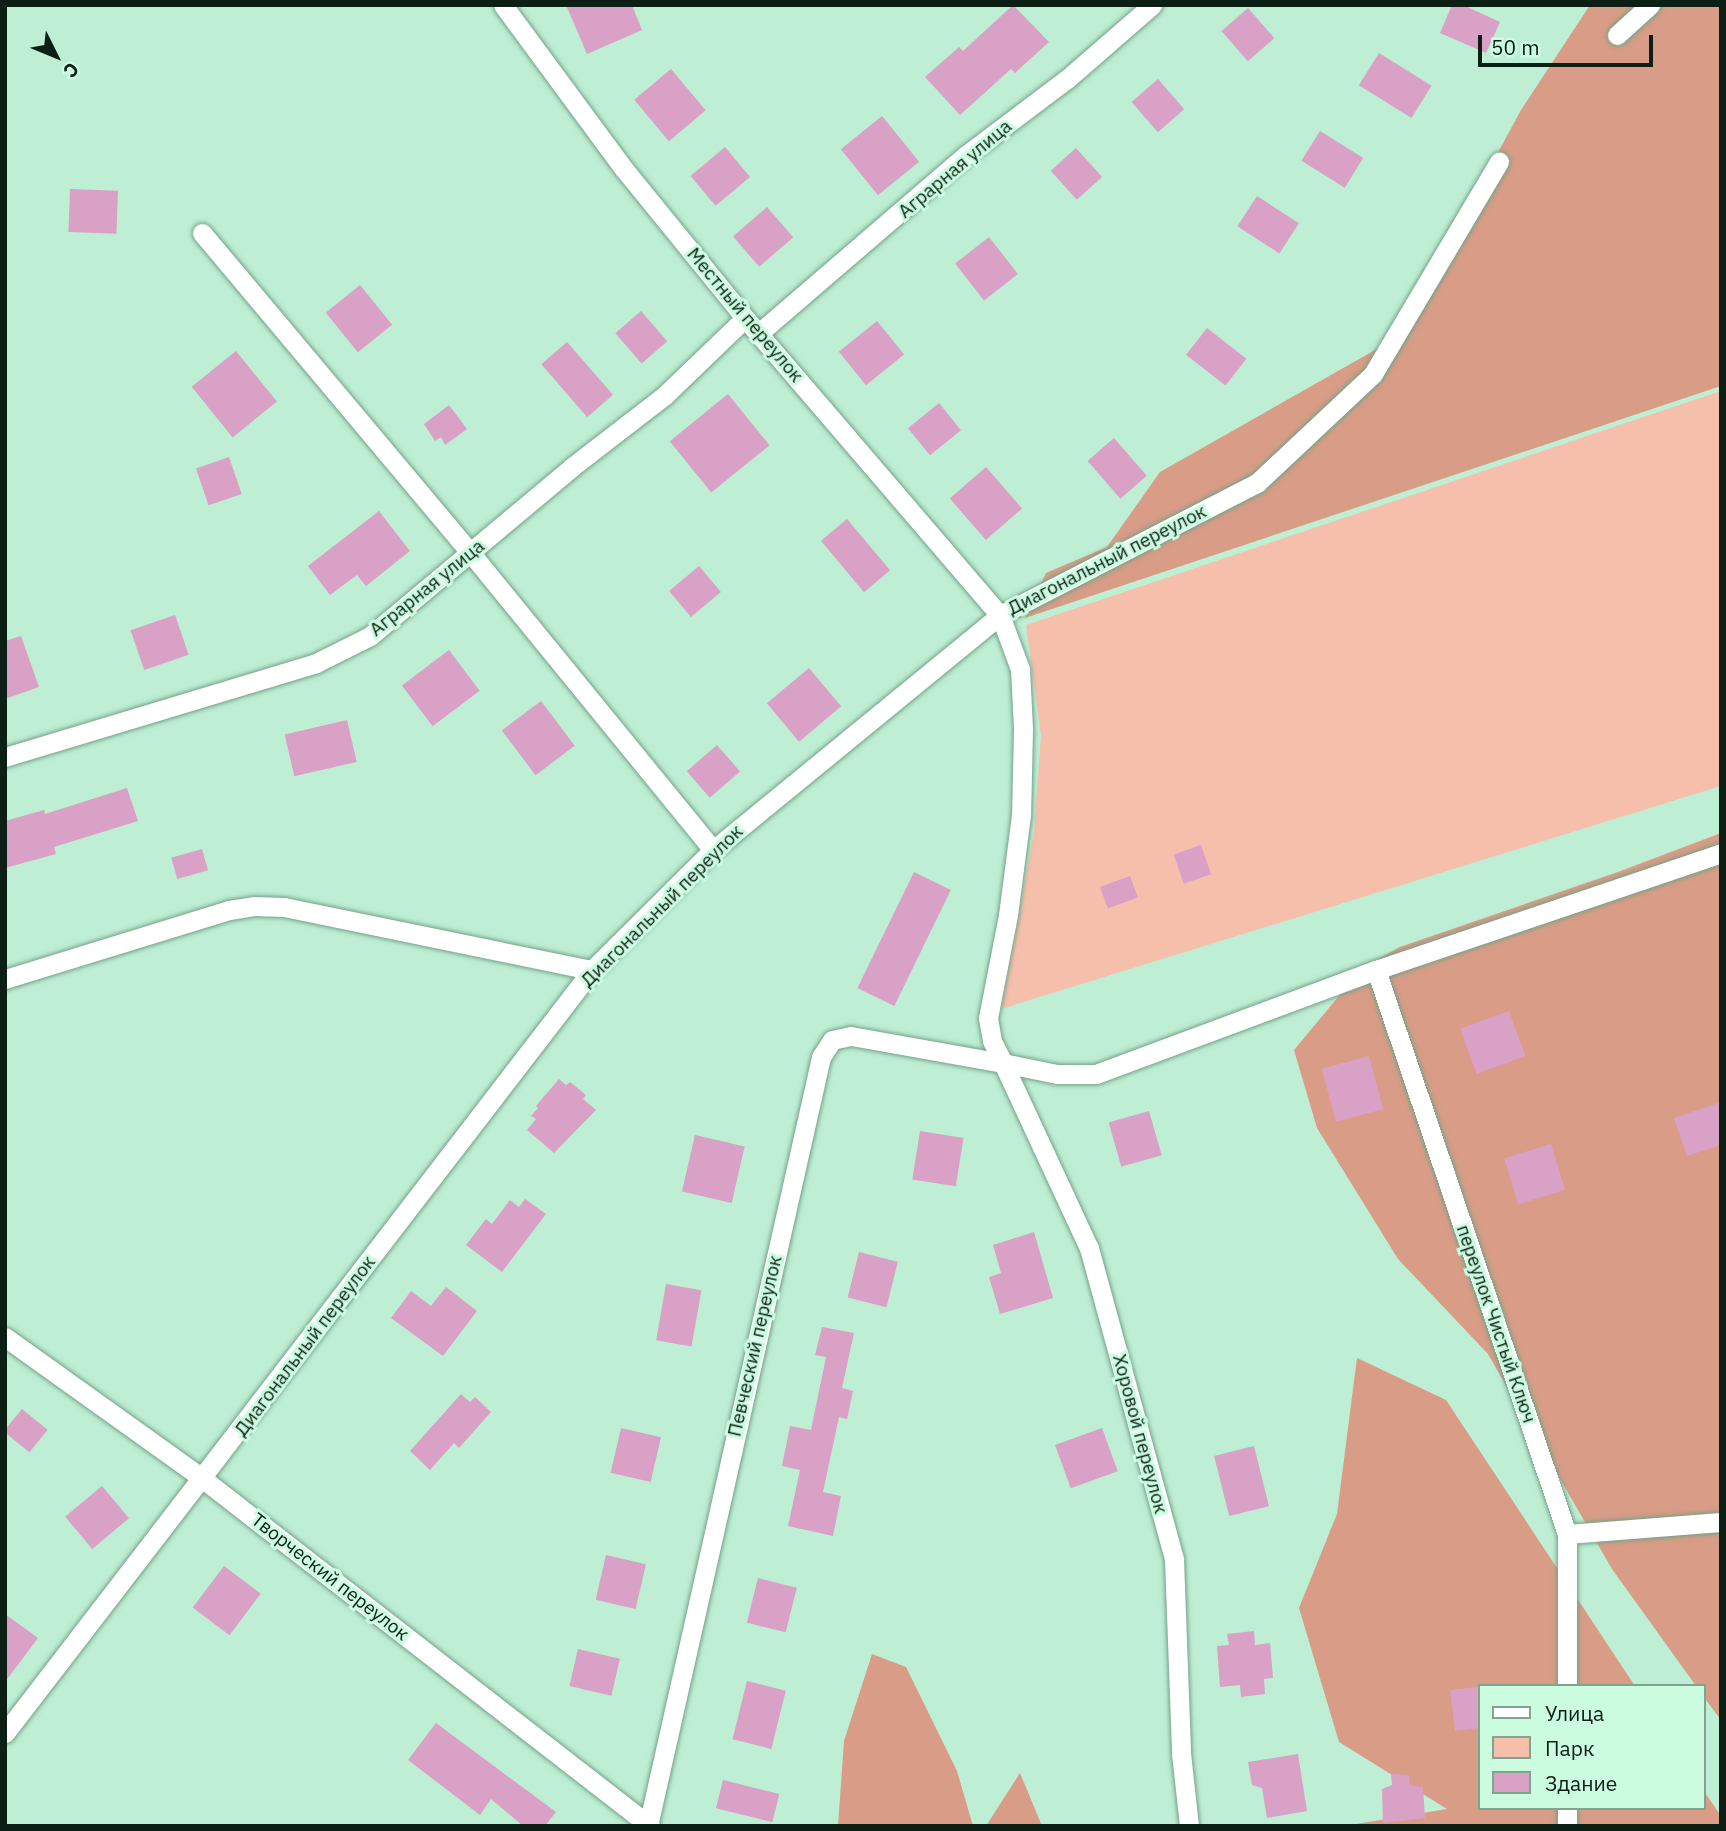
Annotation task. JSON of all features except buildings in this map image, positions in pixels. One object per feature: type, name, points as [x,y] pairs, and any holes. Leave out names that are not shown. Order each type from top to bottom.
[{"type":"street","name":"Местный переулок","points":[[503,5],[624,169],[745,318],[1000,615],[1020,668],[1023,729],[1021,815],[1008,915],[988,1018],[992,1041],[1003,1063]]},
{"type":"street","name":"Аграрная улица","points":[[759,333],[967,155],[1066,79],[1152,5]]},
{"type":"street","points":[[1617,35],[1650,5]]},
{"type":"street","name":"Диагональный переулок","points":[[5,1734],[592,970],[713,850],[1000,615],[1256,483],[1373,374],[1499,162]]},
{"type":"street","points":[[202,233],[470,552],[713,850]]},
{"type":"street","name":"Аграрная улица","points":[[5,757],[316,663],[370,636],[664,396],[745,318]]},
{"type":"street","name":"Певческий переулок","points":[[649,1825],[821,1056],[832,1040],[851,1037],[1057,1074],[1096,1074],[1376,970],[1721,853]]},
{"type":"street","points":[[5,979],[229,909],[254,906],[284,907],[592,970]]},
{"type":"street","name":"переулок Чистый Ключ","points":[[1376,970],[1567,1534],[1567,1684]]},
{"type":"street","name":"Хоровой переулок","points":[[1003,1063],[1089,1248],[1174,1559],[1181,1754],[1189,1826]]},
{"type":"street","name":"Творческий переулок","points":[[5,1337],[203,1479],[649,1825]]},
{"type":"street","points":[[1567,1534],[1721,1522]]},
{"type":"green space","points":[[1721,391],[1721,786],[1001,1009],[1034,832],[1041,735],[1026,625]]},
{"type":"shaded area","points":[[1590,5],[1721,5],[1721,386],[1025,618],[1046,573],[1107,547],[1160,472],[1398,337],[1521,110]]},
{"type":"shaded area","points":[[1721,833],[1721,1720],[1705,1699],[1705,1684],[1695,1684],[1612,1569],[1488,1354],[1398,1259],[1317,1128],[1294,1050],[1363,967],[1400,947],[1618,872]]},
{"type":"shaded area","points":[[1357,1358],[1446,1400],[1634,1684],[1478,1684],[1478,1810],[1705,1810],[1705,1793],[1721,1816],[1721,1826],[1344,1826],[1447,1809],[1339,1742],[1299,1608],[1337,1514]]},
{"type":"shaded area","points":[[872,1654],[906,1667],[957,1771],[973,1826],[838,1826],[844,1741]]},
{"type":"shaded area","points":[[1020,1773],[1042,1826],[986,1826]]}]
